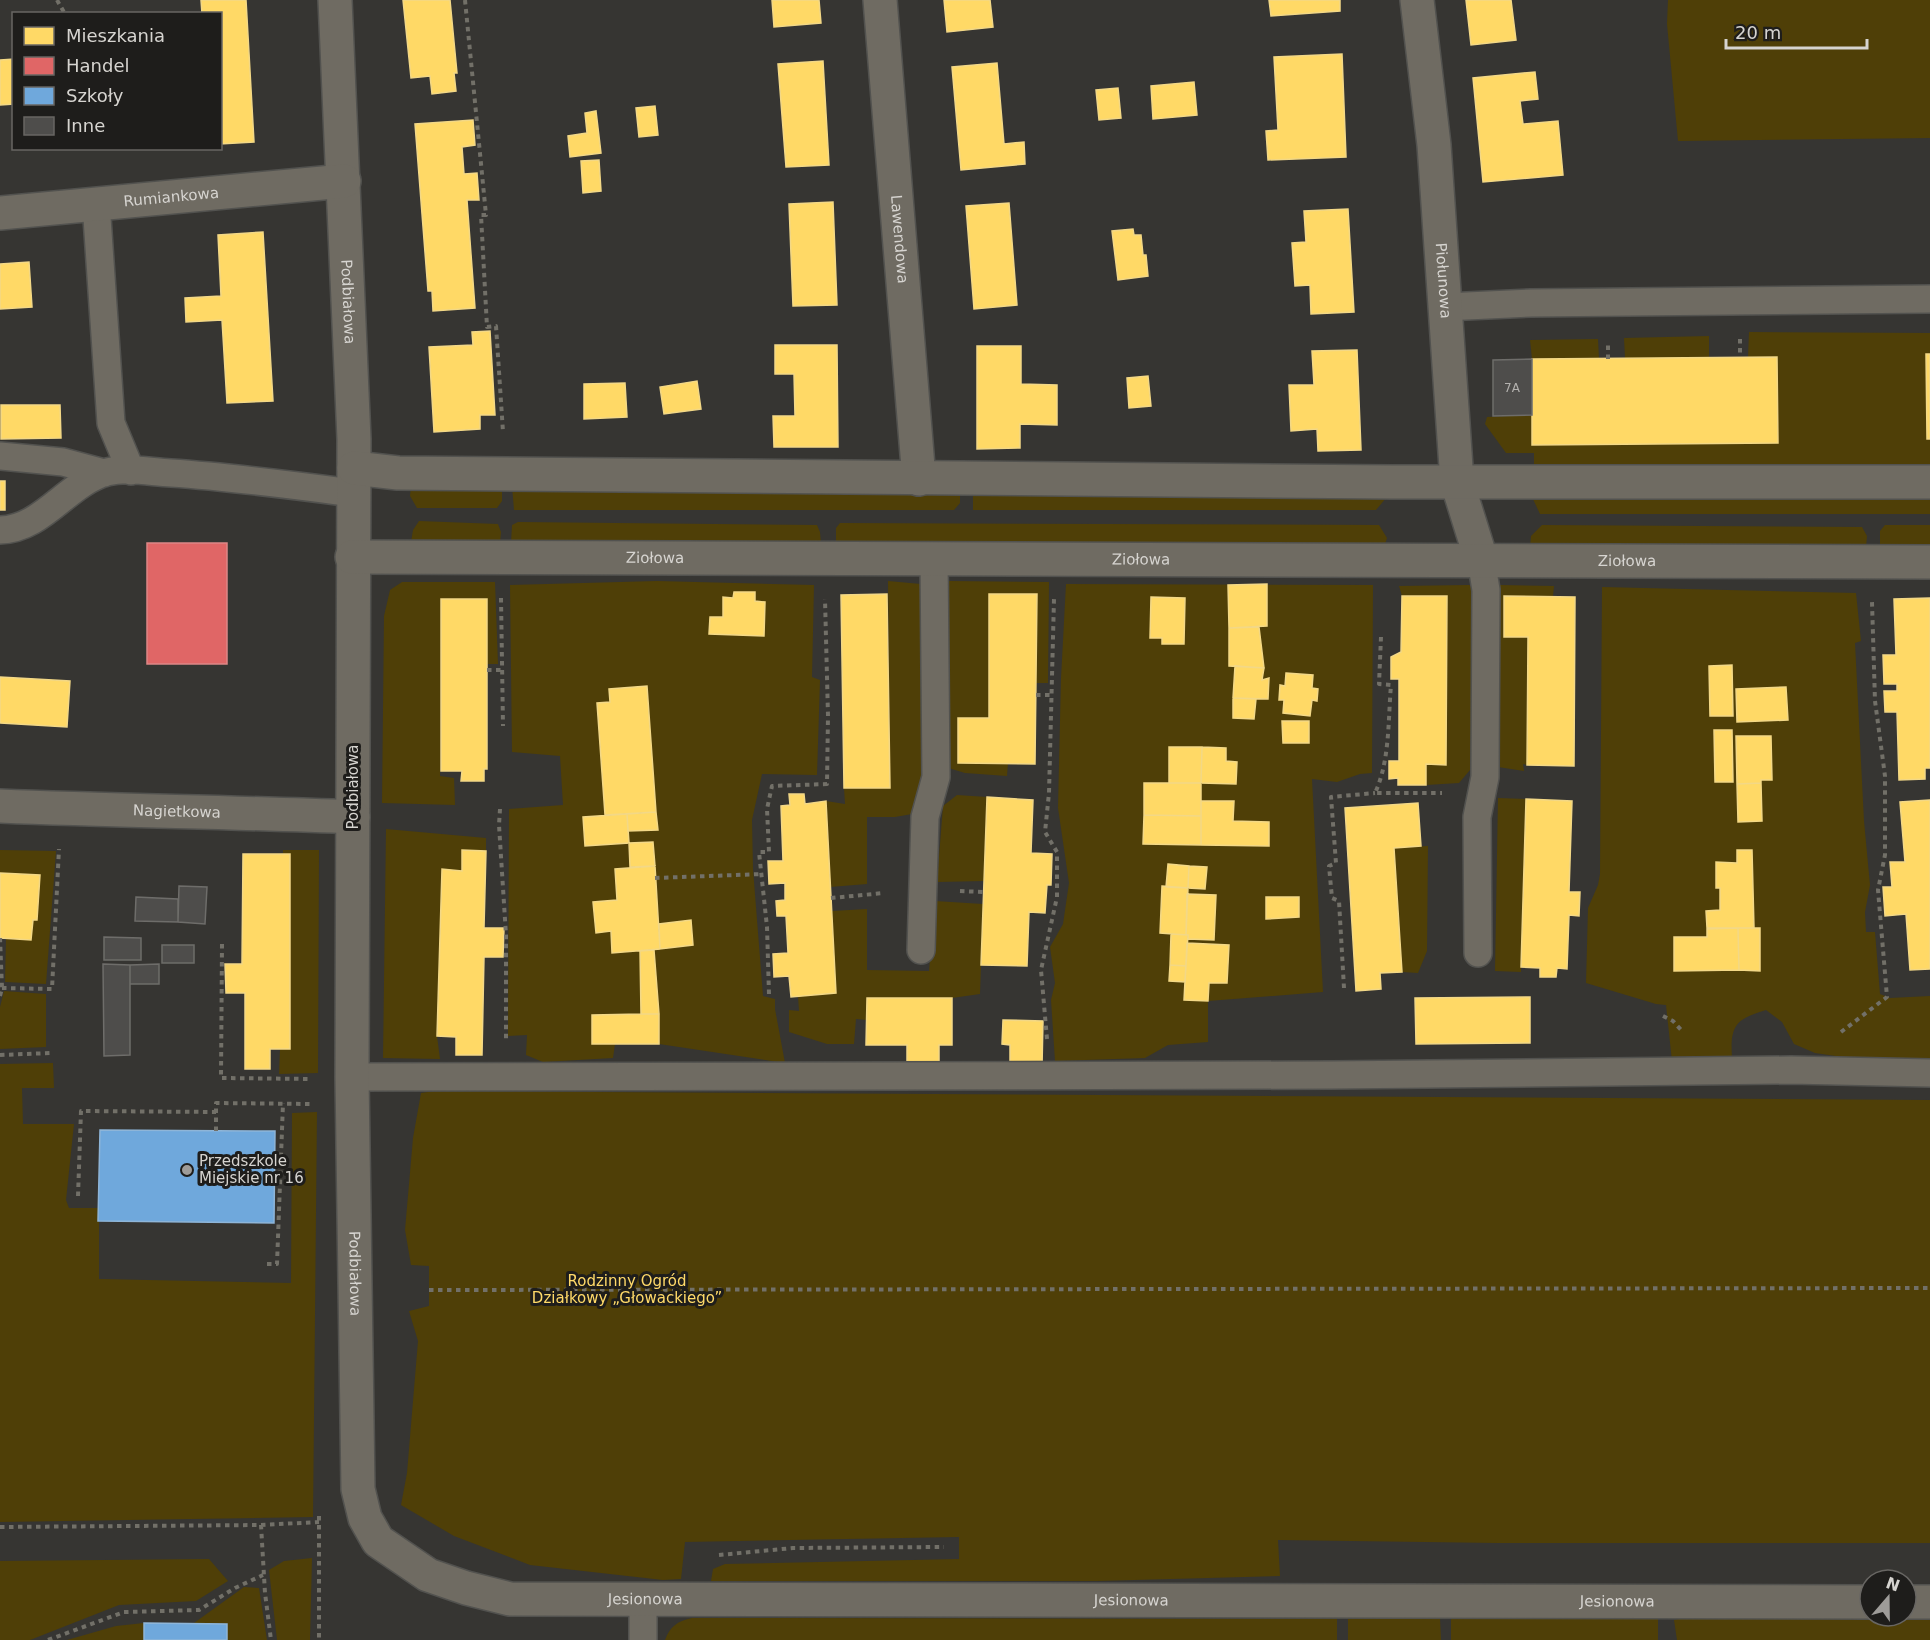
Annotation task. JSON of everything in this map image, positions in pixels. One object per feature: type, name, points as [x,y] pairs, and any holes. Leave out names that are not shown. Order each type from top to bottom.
[{"type":"street","name":"Podbiałowa","points":[[335,0],[344,181],[354,480],[352,1077],[358,1489],[365,1518],[378,1541],[402,1558]]},
{"type":"street","name":"Lawendowa","points":[[880,0],[919,479]]},
{"type":"street","name":"Piołunowa","points":[[1417,0],[1434,145],[1457,482],[1481,560]]},
{"type":"street","name":"Rumiankowa","points":[[0,213],[344,181]]},
{"type":"street","points":[[354,480],[398,473],[919,479],[1930,482]]},
{"type":"street","name":"Ziołowa","points":[[352,557],[1930,562]]},
{"type":"street","name":"Nagietkowa","points":[[0,806],[86,810],[220,811],[353,817]]},
{"type":"street","name":"Jesionowa","points":[[402,1558],[428,1575],[466,1588],[510,1599],[1858,1602]]},
{"type":"lane","points":[[96,203],[111,423],[131,471]]},
{"type":"lane","points":[[1445,307],[1531,303],[1930,299]]},
{"type":"lane","points":[[0,456],[63,462],[104,473]]},
{"type":"lane","points":[[0,530],[25,525],[94,476],[116,470],[233,477],[354,480]]},
{"type":"lane","points":[[921,950],[924,817],[936,777],[934,558]]},
{"type":"lane","points":[[1478,953],[1477,817],[1485,777],[1486,590],[1481,560]]},
{"type":"lane","points":[[352,1077],[1332,1075],[1791,1070],[1930,1073]]},
{"type":"lane","points":[[643,1600],[643,1640]]},
{"type":"path","points":[[465,0],[486,214],[481,215],[487,327],[496,326],[506,474]]},
{"type":"path","points":[[503,557],[501,588],[503,726]]},
{"type":"path","points":[[1871,562],[1875,701],[1885,776],[1885,855],[1878,890],[1887,998]]},
{"type":"path","points":[[769,994],[767,927],[759,852],[768,852],[767,809],[772,786],[827,784],[825,594]]},
{"type":"path","points":[[1048,1076],[1047,1023],[1041,970],[1057,897],[1057,852],[1045,832],[1054,596]]},
{"type":"path","points":[[1375,793],[1381,781],[1387,742],[1390,685],[1379,684],[1381,637]]},
{"type":"path","points":[[487,670],[502,670]]},
{"type":"path","points":[[1036,695],[1051,695]]},
{"type":"path","points":[[1344,988],[1339,901],[1332,898],[1329,866],[1336,863],[1331,797],[1375,793],[1482,793]]},
{"type":"path","points":[[501,809],[506,935],[506,1077]]},
{"type":"path","points":[[2,988],[52,989],[60,842]]},
{"type":"path","points":[[655,878],[762,874]]},
{"type":"path","points":[[831,898],[923,889]]},
{"type":"path","points":[[0,938],[2,988],[0,996]]},
{"type":"path","points":[[222,944],[221,1078],[317,1079]]},
{"type":"path","points":[[0,1055],[50,1053]]},
{"type":"path","points":[[216,1131],[216,1102],[316,1104]]},
{"type":"path","points":[[267,1264],[277,1264],[283,1103]]},
{"type":"path","points":[[78,1196],[81,1111],[216,1112]]},
{"type":"path","points":[[429,1290],[1930,1288]]},
{"type":"path","points":[[0,1527],[261,1525],[319,1522]]},
{"type":"path","points":[[261,1525],[263,1575],[272,1640]]},
{"type":"path","points":[[686,1600],[701,1557],[793,1548],[944,1548]]},
{"type":"path","points":[[48,1640],[124,1612],[199,1610],[235,1588],[263,1575]]},
{"type":"green space","points":[[1668,0],[1930,0],[1930,138],[1678,141],[1667,24]]},
{"type":"green space","points":[[1749,332],[1930,333],[1930,354],[1926,354],[1927,438],[1930,439],[1930,468],[1534,466],[1534,453],[1506,453],[1485,424],[1487,417],[1532,415],[1532,444],[1776,357],[1748,357]]},
{"type":"green space","points":[[1709,336],[1709,358],[1625,358],[1624,338]]},
{"type":"green space","points":[[1598,339],[1599,359],[1532,359],[1530,340]]},
{"type":"green space","points":[[502,485],[502,501],[497,508],[417,508],[410,496],[411,486]]},
{"type":"green space","points":[[512,486],[960,488],[960,503],[954,510],[514,510]]},
{"type":"green space","points":[[973,488],[1386,498],[1376,510],[973,510]]},
{"type":"green space","points":[[1930,491],[1930,514],[1540,514],[1532,497]]},
{"type":"green space","points":[[419,521],[498,524],[501,532],[500,543],[411,542],[413,530]]},
{"type":"green space","points":[[518,522],[817,525],[821,544],[511,543],[512,525]]},
{"type":"green space","points":[[840,523],[1379,525],[1387,538],[1385,544],[836,544],[836,528]]},
{"type":"green space","points":[[1542,525],[1862,527],[1867,536],[1866,547],[1530,547],[1531,536]]},
{"type":"green space","points":[[1885,525],[1930,525],[1930,546],[1880,545],[1880,531]]},
{"type":"green space","points":[[657,581],[814,585],[812,677],[820,680],[817,775],[762,774],[752,820],[753,869],[763,996],[775,999],[785,1063],[659,1044],[615,1044],[613,1058],[543,1062],[526,1055],[527,1035],[508,1036],[509,809],[563,805],[560,756],[512,752],[510,585]]},
{"type":"green space","points":[[888,581],[921,584],[924,788],[912,814],[895,817],[867,817],[867,884],[830,887],[826,801],[845,804],[844,788],[890,787]]},
{"type":"green space","points":[[949,581],[1049,582],[1048,683],[1036,683],[1037,594],[989,594],[989,718],[958,718],[958,763],[1008,763],[1007,776],[965,773],[945,767]]},
{"type":"green space","points":[[402,582],[495,582],[498,664],[487,664],[441,599],[440,776],[454,778],[455,805],[382,803],[384,616],[390,590]]},
{"type":"green space","points":[[1066,584],[1373,585],[1372,773],[1360,774],[1337,782],[1312,779],[1323,992],[1208,1001],[1208,1042],[1168,1045],[1145,1058],[1055,1061],[1051,1000],[1055,983],[1050,947],[1063,924],[1069,883],[1058,808]]},
{"type":"green space","points":[[1469,585],[1474,587],[1470,770],[1459,783],[1426,785],[1426,764],[1446,765],[1447,597],[1402,596],[1399,586]]},
{"type":"green space","points":[[1500,585],[1554,586],[1553,596],[1504,597],[1505,637],[1528,637],[1527,765],[1523,764],[1524,771],[1498,767]]},
{"type":"green space","points":[[1602,587],[1856,593],[1861,641],[1855,643],[1864,821],[1870,885],[1865,912],[1866,932],[1875,932],[1880,994],[1890,998],[1930,996],[1930,1064],[1870,1061],[1815,1053],[1794,1044],[1782,1022],[1766,1010],[1747,1017],[1737,1025],[1732,1038],[1732,1058],[1672,1061],[1666,1005],[1586,983],[1588,908],[1600,874]]},
{"type":"green space","points":[[957,795],[987,797],[984,881],[937,882],[943,806]]},
{"type":"green space","points":[[1498,798],[1526,799],[1521,972],[1495,971]]},
{"type":"green space","points":[[386,829],[486,838],[486,851],[462,850],[462,871],[442,870],[437,1036],[440,1059],[383,1058]]},
{"type":"green space","points":[[1428,846],[1427,951],[1418,973],[1402,972],[1394,848]]},
{"type":"green space","points":[[0,850],[56,851],[46,984],[5,982],[6,939],[31,939],[33,920],[0,873]]},
{"type":"green space","points":[[283,850],[319,850],[318,1073],[279,1074],[280,1049],[290,1048],[290,854],[283,854]]},
{"type":"green space","points":[[935,901],[983,904],[980,994],[952,998],[867,998],[867,1020],[856,1019],[854,1044],[827,1044],[789,1032],[789,1010],[799,1011],[798,996],[832,911],[867,909],[867,970],[929,971]]},
{"type":"green space","points":[[4,991],[46,994],[46,1047],[0,1049],[0,1007]]},
{"type":"green space","points":[[53,1063],[54,1088],[22,1088],[23,1124],[74,1124],[66,1200],[69,1208],[99,1208],[99,1279],[291,1283],[292,1113],[317,1112],[313,1517],[0,1522],[0,1064]]},
{"type":"green space","name":"Rodzinny Ogród Działkowy „Głowackiego”","points":[[435,1091],[1930,1100],[1930,1543],[1497,1543],[1278,1540],[1280,1576],[1098,1581],[711,1581],[713,1569],[725,1564],[959,1559],[959,1537],[685,1542],[681,1579],[663,1580],[530,1565],[454,1536],[401,1505],[407,1473],[418,1341],[409,1311],[429,1306],[429,1266],[411,1265],[405,1230],[413,1138],[421,1093]]},
{"type":"green space","points":[[312,1558],[310,1640],[277,1640],[269,1570],[284,1561]]},
{"type":"green space","points":[[209,1559],[228,1581],[196,1601],[119,1605],[30,1640],[0,1640],[0,1561]]},
{"type":"green space","points":[[244,1587],[259,1588],[267,1640],[227,1640],[227,1624],[194,1623]]},
{"type":"green space","points":[[1689,1617],[1858,1618],[1858,1628],[1918,1628],[1918,1619],[1930,1619],[1930,1640],[1677,1640],[1674,1620]]},
{"type":"green space","points":[[692,1618],[1337,1619],[1337,1640],[665,1640],[675,1625]]},
{"type":"green space","points":[[1440,1618],[1441,1640],[1348,1640],[1348,1619]]},
{"type":"green space","points":[[1451,1619],[1658,1619],[1658,1640],[1451,1640]]},
{"type":"green space","points":[[144,1623],[144,1640],[67,1640],[116,1626]]},
{"type":"building: Mieszkania","points":[[201,0],[246,0],[254,142],[222,144],[222,12],[202,12]]},
{"type":"building: Mieszkania","points":[[403,0],[450,0],[457,73],[454,73],[456,91],[432,94],[430,76],[411,78]]},
{"type":"building: Mieszkania","points":[[772,0],[819,0],[821,23],[774,27]]},
{"type":"building: Mieszkania","points":[[944,0],[990,0],[993,27],[947,32]]},
{"type":"building: Mieszkania","points":[[1269,0],[1340,0],[1340,11],[1271,16]]},
{"type":"building: Mieszkania","points":[[1466,0],[1511,0],[1516,40],[1471,45]]},
{"type":"building: Mieszkania","points":[[1342,54],[1346,157],[1268,160],[1266,131],[1278,130],[1274,57]]},
{"type":"building: Mieszkania","points":[[12,59],[12,104],[0,105],[0,60]]},
{"type":"building: Mieszkania","points":[[823,61],[829,165],[786,167],[778,64]]},
{"type":"building: Mieszkania","points":[[997,63],[1004,144],[1024,142],[1025,164],[961,170],[952,67]]},
{"type":"building: Mieszkania","points":[[1535,72],[1538,99],[1520,101],[1523,124],[1558,121],[1563,175],[1483,182],[1473,78]]},
{"type":"building: Mieszkania","points":[[1194,82],[1197,115],[1153,119],[1151,86]]},
{"type":"building: Mieszkania","points":[[1118,88],[1121,118],[1099,120],[1096,90]]},
{"type":"building: Mieszkania","points":[[655,106],[658,135],[639,137],[636,108]]},
{"type":"building: Mieszkania","points":[[596,111],[601,153],[570,157],[568,136],[587,133],[585,113]]},
{"type":"building: Mieszkania","points":[[473,120],[475,145],[462,147],[464,174],[477,173],[479,200],[467,200],[475,308],[433,311],[432,291],[428,291],[415,124]]},
{"type":"building: Mieszkania","points":[[599,160],[601,191],[583,193],[581,161]]},
{"type":"building: Mieszkania","points":[[833,202],[837,305],[793,306],[789,204]]},
{"type":"building: Mieszkania","points":[[1009,203],[1017,305],[974,309],[966,206]]},
{"type":"building: Mieszkania","points":[[1348,209],[1354,312],[1311,314],[1310,285],[1295,286],[1292,243],[1306,242],[1304,211]]},
{"type":"building: Mieszkania","points":[[1133,229],[1134,235],[1141,235],[1148,276],[1118,280],[1112,231]]},
{"type":"building: Mieszkania","points":[[263,232],[273,401],[227,403],[222,320],[186,322],[185,298],[221,296],[218,235]]},
{"type":"building: Mieszkania","points":[[29,262],[32,307],[0,309],[0,264]]},
{"type":"building: Mieszkania","points":[[490,331],[495,415],[480,415],[480,429],[434,432],[429,347],[473,345],[472,332]]},
{"type":"building: Mieszkania","points":[[775,345],[837,345],[838,447],[774,447],[773,416],[795,416],[794,374],[775,374]]},
{"type":"building: Mieszkania","points":[[977,346],[1021,346],[1021,384],[1057,385],[1057,425],[1020,424],[1020,448],[977,449]]},
{"type":"building: Mieszkania","points":[[1357,350],[1361,450],[1318,451],[1317,429],[1291,431],[1289,385],[1314,385],[1312,351]]},
{"type":"building: Mieszkania","points":[[1926,354],[1930,354],[1930,439],[1927,439]]},
{"type":"building: Mieszkania","points":[[1777,357],[1778,443],[1532,445],[1532,359]]},
{"type":"building: Mieszkania","points":[[1148,376],[1151,406],[1129,408],[1127,378]]},
{"type":"building: Mieszkania","points":[[697,381],[701,409],[664,414],[660,387]]},
{"type":"building: Mieszkania","points":[[625,383],[627,417],[584,419],[584,384]]},
{"type":"building: Mieszkania","points":[[1,405],[60,405],[61,438],[1,439]]},
{"type":"building: Mieszkania","points":[[0,481],[5,481],[5,510],[0,510]]},
{"type":"building: Mieszkania","points":[[1267,584],[1267,626],[1229,628],[1228,585]]},
{"type":"building: Mieszkania","points":[[734,592],[755,592],[755,601],[765,602],[764,636],[709,634],[710,617],[723,617],[723,597],[733,598]]},
{"type":"building: Mieszkania","points":[[887,594],[890,788],[844,788],[841,595]]},
{"type":"building: Mieszkania","points":[[989,594],[1037,594],[1035,764],[958,763],[958,718],[989,718]]},
{"type":"building: Mieszkania","points":[[1402,596],[1447,596],[1446,765],[1426,764],[1426,785],[1398,785],[1398,778],[1389,779],[1389,761],[1399,761],[1399,679],[1391,679],[1391,657],[1401,652]]},
{"type":"building: Mieszkania","points":[[1504,596],[1575,597],[1574,766],[1527,765],[1528,637],[1504,637]]},
{"type":"building: Mieszkania","points":[[1151,597],[1185,598],[1184,644],[1162,644],[1162,638],[1150,638]]},
{"type":"building: Mieszkania","points":[[1930,598],[1930,768],[1925,768],[1925,779],[1899,780],[1897,712],[1885,712],[1884,691],[1897,691],[1897,684],[1884,684],[1883,655],[1896,655],[1894,599]]},
{"type":"building: Mieszkania","points":[[441,599],[487,599],[487,769],[484,769],[484,781],[461,781],[462,771],[441,771]]},
{"type":"building: Mieszkania","points":[[1259,627],[1264,668],[1229,666],[1229,628]]},
{"type":"building: Mieszkania","points":[[1732,665],[1733,716],[1710,716],[1709,666]]},
{"type":"building: Mieszkania","points":[[1235,666],[1264,668],[1262,680],[1269,678],[1268,699],[1233,698]]},
{"type":"building: Mieszkania","points":[[1286,673],[1313,675],[1312,688],[1318,689],[1317,701],[1312,700],[1310,716],[1283,713],[1284,700],[1279,700],[1280,685],[1285,686]]},
{"type":"building: Mieszkania","points":[[0,677],[70,681],[67,727],[0,723]]},
{"type":"building: Mieszkania","points":[[647,686],[656,812],[605,815],[597,703],[610,702],[609,689]]},
{"type":"building: Mieszkania","points":[[1786,687],[1788,720],[1737,722],[1736,689]]},
{"type":"building: Mieszkania","points":[[1233,698],[1256,699],[1254,719],[1233,718]]},
{"type":"building: Mieszkania","points":[[1282,721],[1309,721],[1309,743],[1283,743]]},
{"type":"building: Mieszkania","points":[[1714,730],[1732,730],[1733,782],[1715,782]]},
{"type":"building: Mieszkania","points":[[1736,736],[1771,736],[1772,780],[1737,784]]},
{"type":"building: Mieszkania","points":[[1169,747],[1202,747],[1201,783],[1169,783]]},
{"type":"building: Mieszkania","points":[[1202,747],[1226,748],[1226,761],[1237,762],[1236,784],[1201,783]]},
{"type":"building: Mieszkania","points":[[1144,783],[1201,783],[1201,816],[1144,815]]},
{"type":"building: Mieszkania","points":[[1761,783],[1762,821],[1738,822],[1737,784]]},
{"type":"building: Mieszkania","points":[[789,794],[804,794],[805,804],[826,801],[836,993],[791,997],[789,976],[774,977],[773,954],[788,953],[786,916],[777,916],[776,901],[785,900],[785,883],[769,884],[768,861],[783,861],[781,806],[790,805]]},
{"type":"building: Mieszkania","points":[[987,797],[1033,800],[1031,853],[1052,854],[1051,885],[1047,885],[1045,913],[1029,912],[1027,966],[981,965]]},
{"type":"building: Mieszkania","points":[[1526,799],[1572,801],[1569,892],[1580,892],[1579,916],[1569,915],[1567,969],[1557,968],[1556,977],[1540,977],[1540,968],[1521,967]]},
{"type":"building: Mieszkania","points":[[1930,800],[1930,969],[1910,970],[1906,914],[1885,916],[1883,887],[1892,887],[1890,862],[1905,862],[1900,802]]},
{"type":"building: Mieszkania","points":[[1201,801],[1234,801],[1233,821],[1269,822],[1269,846],[1201,845]]},
{"type":"building: Mieszkania","points":[[1418,803],[1421,846],[1394,848],[1402,972],[1380,973],[1381,989],[1356,991],[1345,808]]},
{"type":"building: Mieszkania","points":[[656,812],[658,830],[628,831],[627,814]]},
{"type":"building: Mieszkania","points":[[627,814],[629,843],[585,846],[583,817]]},
{"type":"building: Mieszkania","points":[[1144,815],[1201,816],[1201,845],[1143,844]]},
{"type":"building: Mieszkania","points":[[653,842],[655,866],[630,867],[629,843]]},
{"type":"building: Mieszkania","points":[[462,850],[486,851],[484,928],[504,928],[503,957],[484,957],[482,1055],[456,1055],[456,1037],[437,1036],[442,869],[462,871]]},
{"type":"building: Mieszkania","points":[[1737,850],[1752,850],[1754,928],[1707,928],[1706,911],[1720,910],[1720,888],[1716,888],[1716,862],[1737,863]]},
{"type":"building: Mieszkania","points":[[243,854],[290,854],[290,1049],[270,1049],[270,1069],[245,1069],[245,993],[226,993],[225,964],[242,964]]},
{"type":"building: Mieszkania","points":[[1168,864],[1189,866],[1188,888],[1166,887]]},
{"type":"building: Mieszkania","points":[[655,866],[660,949],[612,953],[611,931],[596,933],[593,902],[617,900],[615,869]]},
{"type":"building: Mieszkania","points":[[1189,866],[1207,867],[1205,889],[1188,888]]},
{"type":"building: Mieszkania","points":[[0,873],[40,875],[37,920],[33,920],[31,940],[0,938]]},
{"type":"building: Mieszkania","points":[[1162,886],[1188,888],[1186,935],[1160,933]]},
{"type":"building: Mieszkania","points":[[1187,894],[1216,895],[1214,940],[1188,939],[1186,935]]},
{"type":"building: Mieszkania","points":[[1266,897],[1299,897],[1299,917],[1266,919]]},
{"type":"building: Mieszkania","points":[[691,920],[693,945],[660,949],[659,924]]},
{"type":"building: Mieszkania","points":[[1738,928],[1739,970],[1674,971],[1674,937],[1707,937],[1707,929]]},
{"type":"building: Mieszkania","points":[[1738,928],[1760,928],[1760,971],[1739,970]]},
{"type":"building: Mieszkania","points":[[1171,934],[1188,935],[1186,966],[1170,965]]},
{"type":"building: Mieszkania","points":[[1187,943],[1229,945],[1227,983],[1209,983],[1208,1001],[1184,1000]]},
{"type":"building: Mieszkania","points":[[654,950],[659,1014],[641,1014],[640,951]]},
{"type":"building: Mieszkania","points":[[1170,965],[1186,966],[1185,982],[1169,981]]},
{"type":"building: Mieszkania","points":[[1530,997],[1530,1043],[1416,1044],[1415,998]]},
{"type":"building: Mieszkania","points":[[867,998],[952,998],[952,1045],[939,1045],[939,1070],[907,1070],[907,1045],[866,1045]]},
{"type":"building: Mieszkania","points":[[659,1014],[659,1044],[592,1044],[592,1015]]},
{"type":"building: Mieszkania","points":[[1003,1020],[1043,1021],[1042,1067],[1010,1066],[1010,1045],[1002,1044]]},
{"type":"building: Handel","points":[[147,543],[227,543],[227,664],[147,664]]},
{"type":"building: Szkoły","name":"Przedszkole Miejskie nr 16","points":[[100,1130],[275,1131],[274,1223],[98,1221]]},
{"type":"building: Szkoły","points":[[144,1623],[227,1624],[227,1640],[144,1640]]},
{"type":"building: Inne","points":[[1532,359],[1532,415],[1493,416],[1493,360]]},
{"type":"building: Inne","points":[[179,886],[207,887],[205,924],[178,922]]},
{"type":"building: Inne","points":[[136,897],[178,899],[178,922],[135,921]]},
{"type":"building: Inne","points":[[104,937],[141,938],[141,960],[104,960]]},
{"type":"building: Inne","points":[[162,945],[194,945],[194,963],[162,963]]},
{"type":"building: Inne","points":[[103,964],[130,965],[130,1055],[104,1056]]},
{"type":"building: Inne","points":[[159,964],[159,984],[130,984],[130,965]]},
{"type":"place","name":"Przedszkole Miejskie nr 16","points":[[187,1170]]}]
